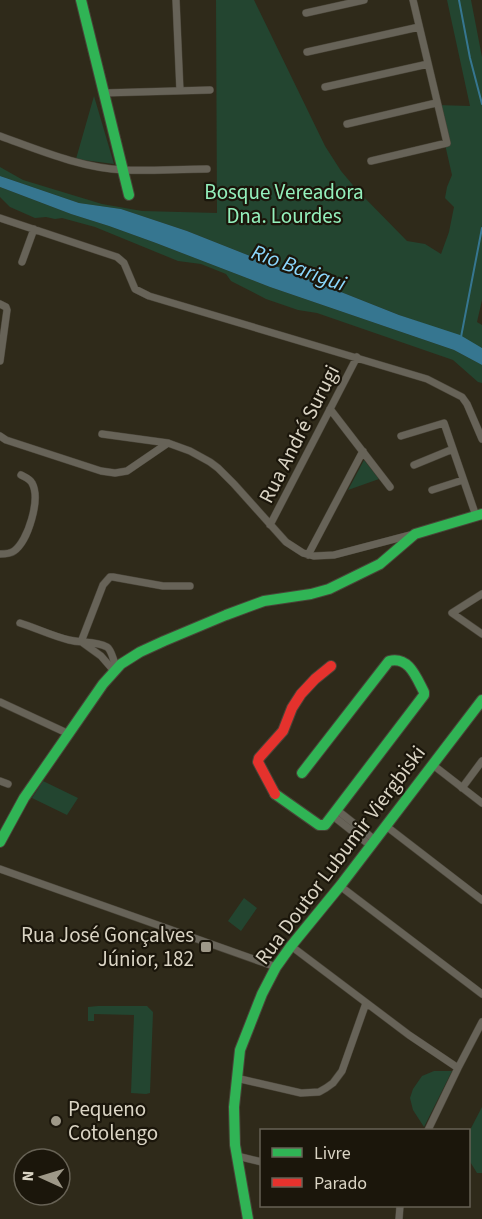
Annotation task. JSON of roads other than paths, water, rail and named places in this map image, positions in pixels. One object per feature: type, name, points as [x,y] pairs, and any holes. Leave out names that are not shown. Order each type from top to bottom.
[{"type":"street","points":[[81,0],[129,195]]},
{"type":"street","points":[[176,0],[180,91]]},
{"type":"street","points":[[306,13],[364,0]]},
{"type":"street","points":[[371,161],[447,143],[413,0]]},
{"type":"street","points":[[307,52],[419,27]]},
{"type":"street","points":[[325,87],[428,64]]},
{"type":"street","points":[[104,93],[210,90]]},
{"type":"street","points":[[347,124],[436,103]]},
{"type":"street","points":[[0,136],[90,165],[123,170],[207,168]]},
{"type":"street","points":[[0,218],[120,259],[126,266],[135,289],[141,293],[423,377],[462,397],[482,440]]},
{"type":"street","points":[[22,262],[34,229]]},
{"type":"street","points":[[0,304],[4,305],[7,310],[0,361]]},
{"type":"street","name":"Rua André Surugi","points":[[270,525],[357,357]]},
{"type":"street","points":[[330,409],[390,487]]},
{"type":"street","points":[[102,434],[168,443],[210,462],[234,484],[291,547],[308,555],[320,557],[415,534],[479,515],[463,480],[444,423],[400,436]]},
{"type":"street","points":[[3,438],[65,459],[80,460],[91,467],[115,473],[127,471],[168,443]]},
{"type":"street","points":[[414,465],[453,449]]},
{"type":"street","points":[[308,555],[363,451]]},
{"type":"street","points":[[0,554],[15,550],[33,516],[35,505],[33,485],[30,480],[21,475]]},
{"type":"street","points":[[432,490],[463,480]]},
{"type":"street","points":[[0,842],[24,798],[115,669],[152,646],[234,612],[276,598],[321,592],[364,573],[380,564],[415,534]]},
{"type":"street","points":[[81,642],[103,585],[110,578],[163,586],[190,586]]},
{"type":"street","points":[[482,594],[452,613],[482,634]]},
{"type":"street","points":[[20,623],[65,639],[108,648],[111,651],[115,669]]},
{"type":"street","points":[[302,773],[392,659],[396,658],[404,662],[424,692],[423,698],[335,813],[325,825],[319,825],[274,793],[258,762],[283,731],[292,708],[301,694],[331,666]]},
{"type":"street","name":"Rua Doutor Lubumir Viergbiski","points":[[248,1219],[237,1156],[234,1121],[236,1078],[243,1040],[262,994],[276,967],[291,946],[340,886],[482,700]]},
{"type":"street","points":[[0,702],[69,734]]},
{"type":"street","points":[[462,788],[482,761]]},
{"type":"street","points":[[433,765],[482,803]]},
{"type":"street","points":[[0,780],[8,784]]},
{"type":"street","points":[[335,813],[373,843]]},
{"type":"street","points":[[387,825],[482,900]]},
{"type":"street","points":[[0,869],[276,967]]},
{"type":"street","points":[[340,886],[482,994]]},
{"type":"street","points":[[291,946],[419,1043],[458,1068]]},
{"type":"street","points":[[236,1078],[302,1093],[319,1092],[326,1088],[342,1071],[366,1003]]},
{"type":"street","points":[[429,1129],[482,1022]]},
{"type":"street","points":[[237,1156],[260,1162]]},
{"type":"water","name":"Rio Barigui","points":[[0,176],[79,203],[121,209],[187,231],[399,315],[460,335],[482,348],[482,365],[454,350],[270,287],[0,187]]},
{"type":"waterway","points":[[459,0],[482,104]]},
{"type":"waterway","points":[[461,337],[482,228]]},
{"type":"place","name":"Rua José Gonçalves Júnior, 182","points":[[206,947]]},
{"type":"place","name":"Pequeno Cotolengo","points":[[56,1121]]},
{"type":"park label","name":"Bosque Vereadora Dna. Lourdes","points":[[284,204]]}]
